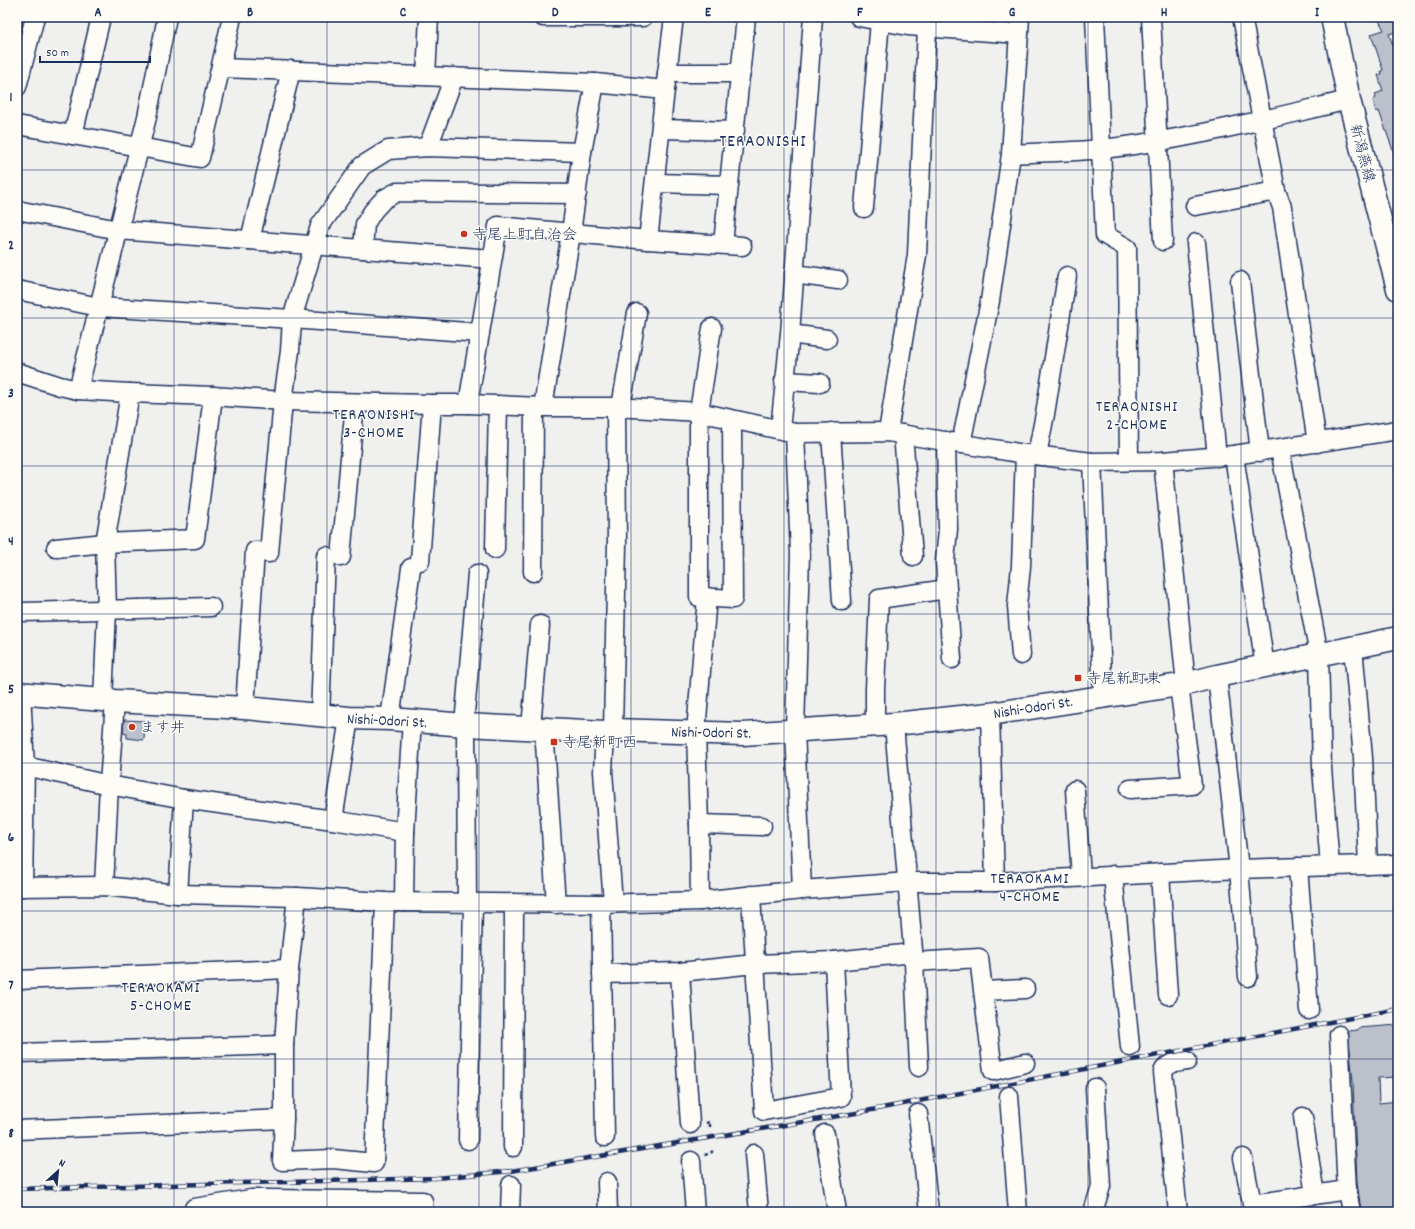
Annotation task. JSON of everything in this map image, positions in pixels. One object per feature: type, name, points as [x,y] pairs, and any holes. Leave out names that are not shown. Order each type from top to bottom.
[{"type":"street","points":[[17,87],[35,17]]},
{"type":"street","points":[[73,136],[101,17]]},
{"type":"street","points":[[78,390],[147,117],[167,17]]},
{"type":"street","points":[[17,125],[200,158],[232,17]]},
{"type":"street","points":[[426,76],[429,17]]},
{"type":"street","points":[[543,17],[643,17]]},
{"type":"street","points":[[648,240],[674,17]]},
{"type":"street","points":[[723,244],[746,17]]},
{"type":"street","points":[[802,890],[795,730],[800,554],[784,381],[790,334],[813,17]]},
{"type":"street","points":[[859,17],[880,21],[908,21],[927,27],[1019,25],[1011,154],[990,301],[954,442],[946,561],[952,659]]},
{"type":"street","points":[[1095,17],[1105,236],[1127,248],[1129,461]]},
{"type":"street","points":[[1151,17],[1163,241]]},
{"type":"street","points":[[1242,17],[1276,191],[1282,207],[1318,443]]},
{"type":"street","name":"新潟燕線","points":[[1332,17],[1349,100],[1398,289]]},
{"type":"street","points":[[864,208],[880,21]]},
{"type":"street","points":[[913,556],[896,433],[917,255],[927,27]]},
{"type":"street","points":[[221,68],[595,83],[666,81],[741,73]]},
{"type":"street","points":[[250,240],[291,70]]},
{"type":"street","points":[[428,147],[454,77]]},
{"type":"street","points":[[534,572],[538,407],[571,233],[582,152],[595,83]]},
{"type":"street","points":[[1011,154],[1102,149],[1157,141],[1217,131],[1349,100]]},
{"type":"street","points":[[661,129],[735,131]]},
{"type":"street","points":[[245,708],[255,551],[269,553],[292,319],[320,226],[362,166],[388,150],[428,147],[582,152]]},
{"type":"street","points":[[655,183],[729,184]]},
{"type":"street","points":[[1195,206],[1276,191]]},
{"type":"street","points":[[363,249],[365,224],[372,211],[384,199],[397,192],[577,194]]},
{"type":"street","points":[[17,210],[118,230],[492,259]]},
{"type":"street","points":[[468,404],[498,226],[648,240],[742,246]]},
{"type":"street","points":[[1196,243],[1226,456],[1265,666]]},
{"type":"street","points":[[794,274],[838,280]]},
{"type":"street","points":[[1021,655],[1017,606],[1031,454],[1045,414],[1067,276]]},
{"type":"street","points":[[1240,281],[1260,452]]},
{"type":"street","points":[[17,290],[99,307],[480,333]]},
{"type":"street","points":[[605,1137],[602,974],[607,903],[603,772],[609,731],[617,544],[618,407],[636,313]]},
{"type":"street","points":[[712,328],[699,412],[699,597],[733,599],[732,420]]},
{"type":"street","points":[[790,334],[827,339]]},
{"type":"street","points":[[17,372],[60,386],[78,390],[213,396],[283,401],[468,404],[538,407],[618,407],[699,412],[788,431],[896,433],[1092,462],[1164,461],[1226,456],[1398,430]]},
{"type":"street","points":[[784,381],[820,384]]},
{"type":"street","points":[[104,886],[109,785],[109,700],[105,543],[130,393]]},
{"type":"street","points":[[56,548],[105,543],[195,539],[213,396]]},
{"type":"street","points":[[320,716],[334,557],[355,403]]},
{"type":"street","points":[[390,719],[416,565],[432,404]]},
{"type":"street","points":[[495,549],[498,405]]},
{"type":"street","points":[[831,432],[842,601]]},
{"type":"street","points":[[1280,449],[1319,655],[1322,768],[1330,866]]},
{"type":"street","points":[[1130,789],[1192,785],[1164,461]]},
{"type":"street","points":[[1092,462],[1103,697]]},
{"type":"street","points":[[468,1140],[470,903],[465,725],[477,574]]},
{"type":"street","points":[[919,1067],[914,958],[908,882],[885,724],[875,689],[878,599],[947,589]]},
{"type":"street","points":[[700,901],[696,732],[707,598]]},
{"type":"street","points":[[24,612],[211,607]]},
{"type":"street","points":[[540,625],[538,728],[556,904]]},
{"type":"street","name":"Nishi-Odori St.","points":[[19,693],[245,708],[320,716],[412,720],[465,725],[609,731],[744,734],[885,724],[990,714],[1183,684],[1398,638]]},
{"type":"street","points":[[1353,647],[1363,758],[1368,864]]},
{"type":"street","points":[[1217,676],[1239,869],[1248,977]]},
{"type":"street","points":[[19,693],[25,766],[20,887],[104,886],[178,894],[296,897],[385,902],[556,904],[700,901],[802,890],[908,882],[995,882],[1239,869],[1398,864]]},
{"type":"street","points":[[990,714],[995,882]]},
{"type":"street","points":[[333,820],[349,718]]},
{"type":"street","points":[[404,902],[405,832],[412,720]]},
{"type":"street","points":[[25,766],[109,785],[184,799],[333,820],[405,832]]},
{"type":"street","points":[[1075,790],[1081,877]]},
{"type":"street","points":[[178,894],[184,799]]},
{"type":"street","points":[[699,824],[762,826]]},
{"type":"street","points":[[1298,867],[1309,1010]]},
{"type":"street","points":[[1160,873],[1168,995]]},
{"type":"street","points":[[1113,875],[1130,1047]]},
{"type":"street","points":[[751,895],[764,1111],[841,1097],[834,961]]},
{"type":"street","points":[[296,897],[284,1045],[284,1119],[282,1161],[333,1159],[374,1163],[385,902]]},
{"type":"street","points":[[513,1147],[514,904]]},
{"type":"street","points":[[602,974],[680,972],[754,964],[914,958],[979,958],[993,1071],[1025,1062]]},
{"type":"street","points":[[17,980],[289,969]]},
{"type":"street","points":[[680,972],[690,1124]]},
{"type":"street","points":[[984,991],[1025,989]]},
{"type":"street","points":[[1339,1035],[1347,1190],[1350,1212]]},
{"type":"street","points":[[17,1053],[284,1045]]},
{"type":"street","points":[[1178,1212],[1163,1072],[1165,1067],[1170,1064],[1186,1061]]},
{"type":"street","points":[[1094,1212],[1101,1186],[1095,1088]]},
{"type":"street","points":[[1009,1096],[1018,1212]]},
{"type":"street","points":[[918,1114],[929,1212]]},
{"type":"street","points":[[1303,1117],[1315,1195]]},
{"type":"street","points":[[17,1130],[284,1119]]},
{"type":"street","points":[[825,1134],[837,1212]]},
{"type":"street","points":[[754,1154],[759,1212]]},
{"type":"street","points":[[1243,1158],[1252,1204],[1347,1190]]},
{"type":"street","points":[[691,1161],[695,1212]]},
{"type":"street","points":[[607,1182],[608,1212]]},
{"type":"street","points":[[510,1212],[511,1185]]},
{"type":"street","points":[[194,1212],[194,1208],[251,1199],[270,1205],[348,1205],[423,1201],[423,1212]]},
{"type":"building","points":[[1377,17],[1398,17],[1398,31],[1389,34],[1398,60],[1398,159],[1396,159],[1379,111],[1376,112],[1373,100],[1376,98],[1375,94],[1383,91],[1378,75],[1382,74],[1381,71],[1383,70],[1371,34],[1384,30]]},
{"type":"building","name":"ます井","points":[[124,720],[145,721],[144,740],[127,738],[127,734],[123,733]]},
{"type":"building","points":[[1398,1025],[1398,1077],[1378,1078],[1379,1103],[1398,1101],[1398,1208],[1376,1212],[1369,1212],[1368,1210],[1361,1211],[1357,1182],[1353,1082],[1348,1031],[1358,1030],[1358,1028]]},
{"type":"railway","points":[[17,1189],[436,1178],[511,1171],[856,1113],[1398,1009]]},
{"type":"place","name":"寺尾上町自治会","points":[[464,234]]},
{"type":"place","name":"寺尾新町東","points":[[1078,678]]},
{"type":"place","name":"ます井","points":[[132,727]]},
{"type":"place","name":"寺尾新町西","points":[[554,742]]},
{"type":"district","name":"TERAONISHI","points":[[763,140]]},
{"type":"district","name":"TERAONISHI 2-CHOME","points":[[1137,414]]},
{"type":"district","name":"TERAONISHI 3-CHOME","points":[[374,422]]},
{"type":"district","name":"TERAOKAMI 4-CHOME","points":[[1030,886]]},
{"type":"district","name":"TERAOKAMI 5-CHOME","points":[[161,995]]}]
